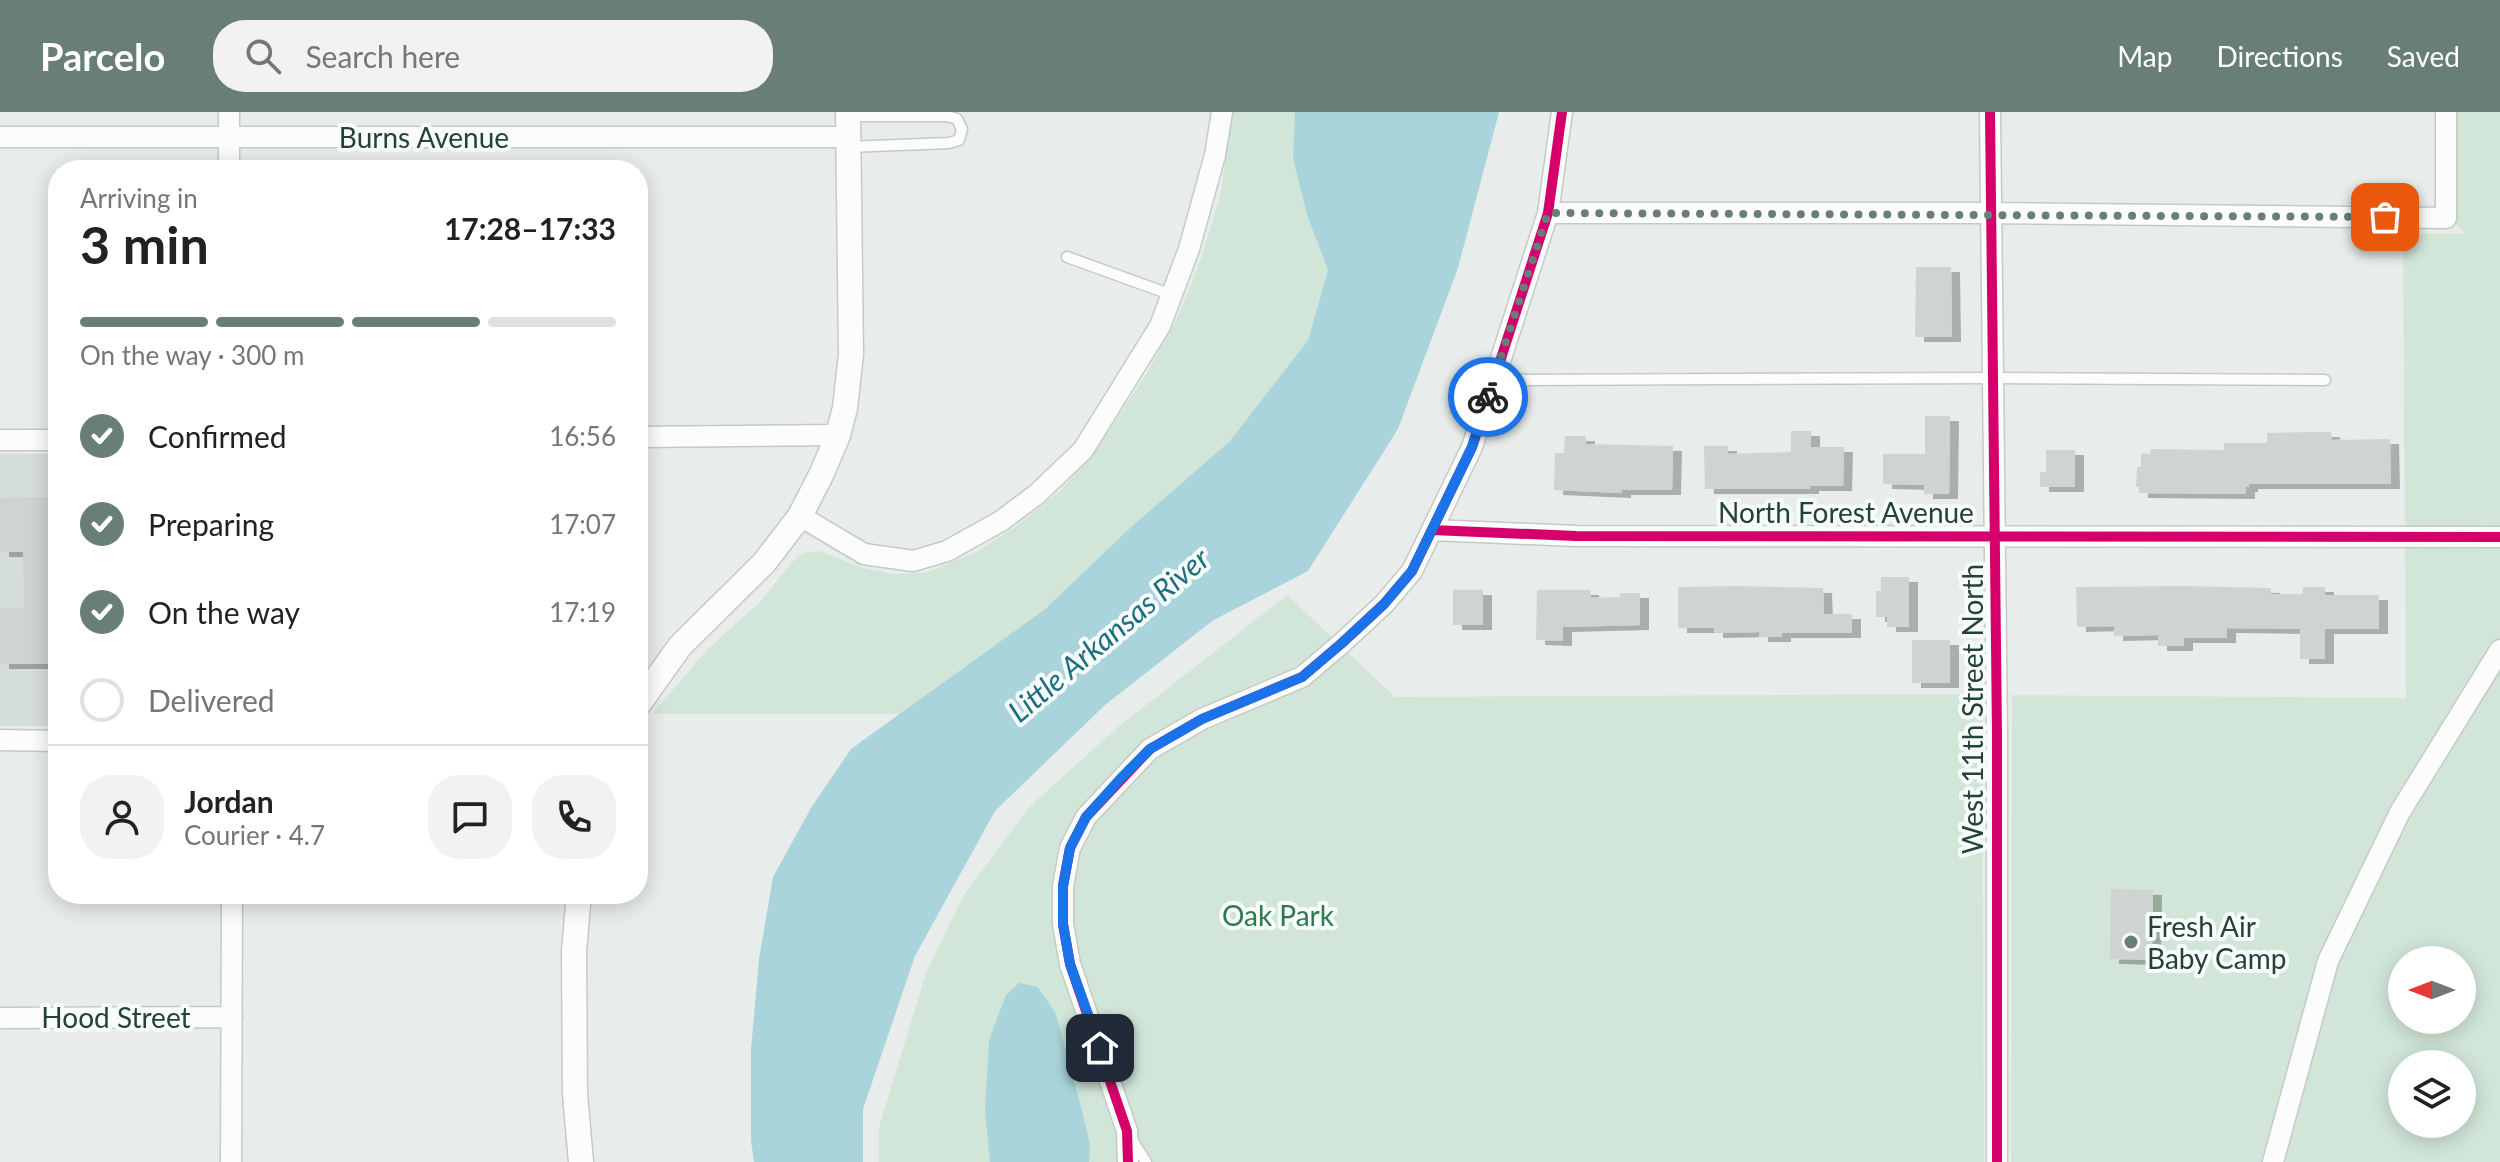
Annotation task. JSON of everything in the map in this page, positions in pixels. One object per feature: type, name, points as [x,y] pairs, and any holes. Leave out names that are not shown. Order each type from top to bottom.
[{"type":"street","points":[[229,112],[229,160]]},
{"type":"street","points":[[800,516],[864,554],[913,561],[947,551],[1001,521],[1037,494],[1083,450],[1160,326],[1189,249],[1215,155],[1222,112]]},
{"type":"street","points":[[1128,1162],[1127,1131],[1070,964],[1063,924],[1063,886],[1070,848],[1086,817],[1150,749],[1202,719],[1302,677],[1384,604],[1412,571],[1472,447],[1494,380],[1548,213],[1562,112]]},
{"type":"street","name":"West 11th Street North","points":[[1990,112],[1997,1162]]},
{"type":"street","points":[[1548,213],[1991,213],[2446,218],[2446,112]]},
{"type":"street","points":[[648,691],[680,646],[764,563],[800,516],[838,435],[845,408],[851,354],[848,128]]},
{"type":"street","name":"Burns Avenue","points":[[0,137],[229,137],[848,128]]},
{"type":"street","points":[[648,437],[838,435]]},
{"type":"street","points":[[0,440],[48,440]]},
{"type":"street","name":"North Forest Avenue","points":[[1432,530],[1576,536],[2500,537]]},
{"type":"street","points":[[2273,1162],[2328,961],[2400,812],[2500,650]]},
{"type":"street","points":[[0,740],[48,741]]},
{"type":"street","points":[[231,1162],[232,904]]},
{"type":"street","points":[[578,904],[574,951],[575,1094],[581,1162]]},
{"type":"street","name":"Hood Street","points":[[0,1018],[232,1017]]},
{"type":"lane","points":[[947,116],[957,119],[962,129],[959,140],[949,143],[848,128],[947,116]]},
{"type":"lane","points":[[1067,257],[1172,295]]},
{"type":"lane","points":[[1494,380],[2325,380]]},
{"type":"lane","points":[[1127,1131],[1146,1162]]},
{"type":"shaded area","points":[[0,454],[48,454],[48,726],[0,726]]},
{"type":"green space","points":[[1231,112],[1295,112],[1293,159],[1307,215],[1328,270],[1308,340],[1230,441],[1130,528],[1044,610],[903,714],[652,714],[708,649],[761,601],[791,563],[803,553],[820,551],[863,568],[893,574],[925,573],[976,552],[1019,524],[1061,490],[1089,459],[1144,378],[1178,316],[1202,256],[1221,192]]},
{"type":"green space","points":[[2450,112],[2500,112],[2500,1162],[2011,1162],[2012,695],[2406,698],[2403,234],[2466,234],[2450,218]]},
{"type":"green space","name":"Oak Park","points":[[1287,595],[1395,697],[1982,694],[1984,1162],[879,1162],[879,1127],[926,973],[963,896],[1029,807],[1118,727]]},
{"type":"water","name":"Little Arkansas River","points":[[1295,112],[1499,112],[1458,268],[1398,429],[1308,571],[1212,621],[1105,705],[995,811],[915,956],[863,1109],[863,1162],[754,1162],[751,1141],[751,1050],[759,959],[773,877],[811,808],[851,749],[1044,610],[1130,528],[1230,441],[1308,340],[1328,270],[1307,215],[1293,159]]},
{"type":"water","points":[[1019,983],[1038,987],[1056,1014],[1090,1145],[1089,1162],[990,1162],[985,1111],[989,1040],[1006,995]]},
{"type":"building","points":[[1916,267],[1951,267],[1952,337],[1915,337]]},
{"type":"building","points":[[1925,416],[1950,416],[1949,494],[1924,494],[1924,485],[1883,484],[1883,454],[1925,454]]},
{"type":"building","points":[[1791,431],[1811,431],[1811,447],[1844,447],[1843,486],[1705,489],[1704,446],[1728,446],[1728,454],[1791,452]]},
{"type":"building","points":[[2331,432],[2332,440],[2390,439],[2391,484],[2249,484],[2246,494],[2139,493],[2139,487],[2136,487],[2141,453],[2150,454],[2151,449],[2224,450],[2224,443],[2267,443],[2267,433]]},
{"type":"building","points":[[1565,436],[1586,436],[1586,444],[1673,446],[1672,490],[1622,490],[1622,493],[1554,490],[1555,453],[1564,453]]},
{"type":"building","points":[[2046,450],[2075,450],[2075,487],[2040,487],[2040,472],[2046,472]]},
{"type":"building","points":[[48,497],[48,664],[0,664],[0,608],[24,608],[23,552],[0,552],[0,498]]},
{"type":"building","points":[[1881,577],[1909,577],[1909,627],[1887,627],[1887,617],[1876,617],[1876,591],[1881,591]]},
{"type":"building","points":[[1678,587],[1823,588],[1824,614],[1852,614],[1852,633],[1782,633],[1782,637],[1759,637],[1759,632],[1714,633],[1714,628],[1678,628]]},
{"type":"building","points":[[2076,587],[2271,588],[2271,594],[2303,594],[2303,587],[2325,587],[2325,595],[2379,595],[2379,629],[2325,629],[2325,659],[2300,659],[2300,629],[2227,628],[2227,638],[2184,638],[2184,646],[2158,646],[2158,635],[2114,636],[2114,626],[2077,627]]},
{"type":"building","points":[[1453,590],[1483,590],[1483,625],[1453,625]]},
{"type":"building","points":[[1537,590],[1590,590],[1591,598],[1640,593],[1640,625],[1563,627],[1563,641],[1536,640]]},
{"type":"building","points":[[1912,640],[1950,640],[1950,683],[1912,683]]},
{"type":"building","name":"Fresh Air Baby Camp","points":[[2111,889],[2153,890],[2152,960],[2110,959]]},
{"type":"cycle path","points":[[1128,1162],[1127,1131],[1070,964],[1063,924],[1063,886],[1070,848],[1086,817],[1150,749],[1202,719],[1302,677],[1384,604],[1412,571],[1472,447],[1494,380],[1548,213],[1562,112]]},
{"type":"cycle path","points":[[1990,112],[1997,734],[1997,1162]]},
{"type":"cycle path","points":[[1432,530],[1576,536],[2500,537]]},
{"type":"way so far","points":[[1488,397],[1548,213],[2385,217]]},
{"type":"place","name":"Fresh Air Baby Camp","points":[[2131,942]]},
{"type":"route","points":[[1100,1048],[1070,964],[1063,924],[1063,886],[1070,848],[1086,817],[1150,749],[1202,719],[1302,677],[1384,604],[1412,571],[1472,447],[1488,397]]}]
